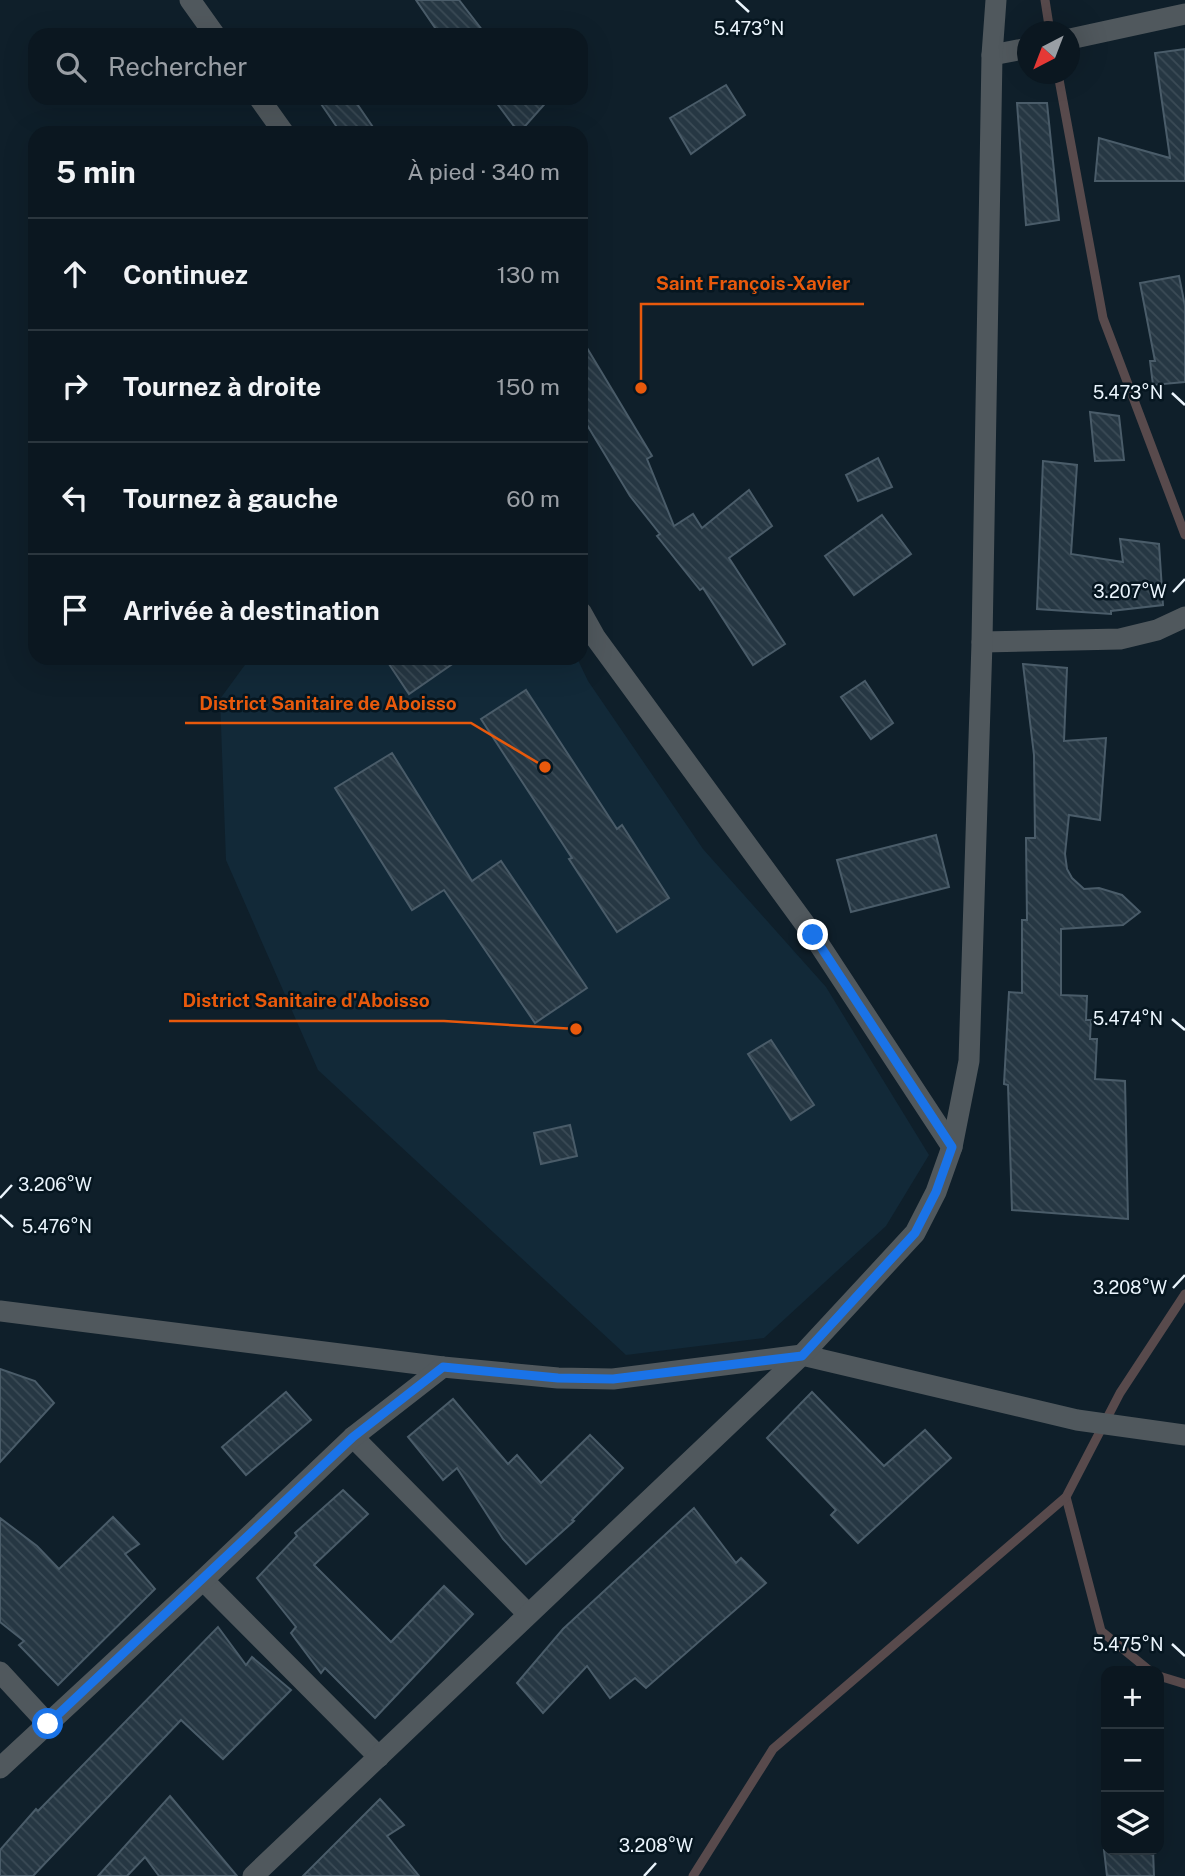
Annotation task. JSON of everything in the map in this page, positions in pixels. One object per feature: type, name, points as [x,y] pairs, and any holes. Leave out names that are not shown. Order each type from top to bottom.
[{"type":"street","points":[[190,0],[210,28]]},
{"type":"street","points":[[253,1876],[802,1356],[915,1233],[936,1192],[952,1147],[969,1061],[982,642],[992,55],[996,0]]},
{"type":"street","points":[[1080,37],[1185,14]]},
{"type":"street","points":[[992,55],[1017,50]]},
{"type":"street","points":[[265,105],[279,126]]},
{"type":"street","points":[[982,642],[1120,639],[1157,630],[1185,617]]},
{"type":"street","points":[[588,624],[813,935],[952,1147]]},
{"type":"street","points":[[0,1311],[443,1367],[558,1378],[613,1379],[802,1356],[1077,1420],[1185,1435]]},
{"type":"street","points":[[0,1768],[353,1437],[443,1367]]},
{"type":"street","points":[[353,1437],[528,1614]]},
{"type":"street","points":[[203,1580],[379,1757]]},
{"type":"street","points":[[0,1672],[48,1724]]},
{"type":"shaded area","points":[[245,665],[580,665],[588,681],[703,849],[826,987],[929,1155],[886,1226],[764,1338],[626,1355],[318,1070],[226,860],[220,699]]},
{"type":"building","points":[[416,0],[459,0],[481,28],[435,28]]},
{"type":"building","points":[[1185,49],[1185,181],[1095,181],[1099,138],[1170,158],[1155,53]]},
{"type":"building","points":[[726,85],[745,115],[691,154],[670,118]]},
{"type":"building","points":[[1017,103],[1047,103],[1059,220],[1026,225]]},
{"type":"building","points":[[322,105],[358,105],[372,126],[336,126]]},
{"type":"building","points":[[498,105],[544,105],[525,126],[514,126]]},
{"type":"building","points":[[1179,276],[1185,306],[1185,382],[1153,385],[1150,361],[1155,361],[1140,283]]},
{"type":"building","points":[[588,350],[652,456],[647,459],[674,526],[693,514],[702,528],[749,490],[772,526],[729,558],[785,644],[753,665],[703,588],[700,590],[657,536],[660,534],[630,496],[588,427]]},
{"type":"building","points":[[1090,412],[1119,416],[1124,460],[1095,461]]},
{"type":"building","points":[[878,458],[892,487],[858,501],[846,475]]},
{"type":"building","points":[[1043,461],[1077,465],[1071,554],[1123,562],[1120,539],[1159,544],[1163,605],[1111,611],[1111,614],[1037,609]]},
{"type":"building","points":[[882,515],[911,554],[854,595],[825,556]]},
{"type":"building","points":[[1023,664],[1067,668],[1064,741],[1106,738],[1100,820],[1069,815],[1065,854],[1067,869],[1084,889],[1099,888],[1122,895],[1140,912],[1123,925],[1061,929],[1061,995],[1087,996],[1086,1020],[1091,1020],[1090,1039],[1097,1039],[1095,1079],[1125,1081],[1128,1219],[1012,1210],[1008,1085],[1004,1084],[1009,992],[1022,993],[1022,920],[1027,920],[1026,838],[1035,838],[1034,755]]},
{"type":"building","points":[[390,665],[451,665],[409,694]]},
{"type":"building","points":[[865,681],[893,723],[871,739],[841,697]]},
{"type":"building","points":[[526,690],[617,829],[622,825],[669,898],[617,932],[481,719]]},
{"type":"building","points":[[392,753],[472,881],[501,861],[587,988],[535,1023],[444,890],[412,910],[335,788]]},
{"type":"building","points":[[936,835],[949,887],[851,912],[837,860]]},
{"type":"building","points":[[771,1040],[814,1105],[791,1120],[748,1054]]},
{"type":"building","points":[[570,1125],[577,1156],[541,1164],[534,1133]]},
{"type":"building","points":[[0,1369],[35,1381],[54,1403],[0,1462]]},
{"type":"building","points":[[286,1392],[311,1420],[246,1475],[222,1447]]},
{"type":"building","points":[[812,1392],[884,1466],[925,1430],[951,1458],[858,1543],[831,1515],[836,1510],[767,1438]]},
{"type":"building","points":[[453,1399],[508,1464],[517,1455],[541,1483],[590,1435],[623,1468],[572,1520],[574,1521],[526,1564],[503,1539],[457,1468],[443,1480],[408,1437]]},
{"type":"building","points":[[343,1490],[368,1514],[314,1565],[391,1642],[444,1586],[473,1614],[375,1718],[325,1668],[321,1673],[291,1633],[296,1627],[257,1578],[297,1536],[295,1533]]},
{"type":"building","points":[[694,1508],[736,1563],[741,1558],[766,1583],[646,1688],[635,1678],[610,1698],[587,1666],[543,1713],[517,1683],[563,1629]]},
{"type":"building","points":[[113,1517],[139,1544],[125,1554],[155,1589],[58,1685],[19,1645],[24,1641],[0,1622],[0,1518],[37,1546],[59,1569]]},
{"type":"building","points":[[218,1627],[246,1665],[252,1657],[291,1690],[223,1759],[181,1720],[33,1876],[0,1876],[0,1850],[36,1809],[38,1811]]},
{"type":"building","points":[[170,1796],[237,1876],[159,1876],[145,1857],[127,1876],[98,1876]]},
{"type":"building","points":[[380,1799],[404,1825],[387,1836],[419,1876],[303,1876]]},
{"type":"building","points":[[1105,1855],[1153,1855],[1154,1876],[1107,1876]]},
{"type":"waterway","points":[[1045,0],[1048,21]]},
{"type":"waterway","points":[[1060,84],[1103,318],[1185,535]]},
{"type":"waterway","points":[[693,1876],[773,1749],[1066,1497],[1120,1393],[1185,1294]]},
{"type":"waterway","points":[[1066,1497],[1101,1631],[1144,1666]]},
{"type":"waterway","points":[[1164,1678],[1185,1684]]},
{"type":"place","name":"Saint François-Xavier","points":[[641,388]]},
{"type":"place","name":"District Sanitaire de Aboisso","points":[[545,767]]},
{"type":"place","name":"District Sanitaire d'Aboisso","points":[[576,1029]]},
{"type":"route","points":[[48,1724],[353,1437],[443,1367],[558,1378],[613,1379],[802,1356],[915,1233],[936,1192],[952,1147],[813,935]]}]
